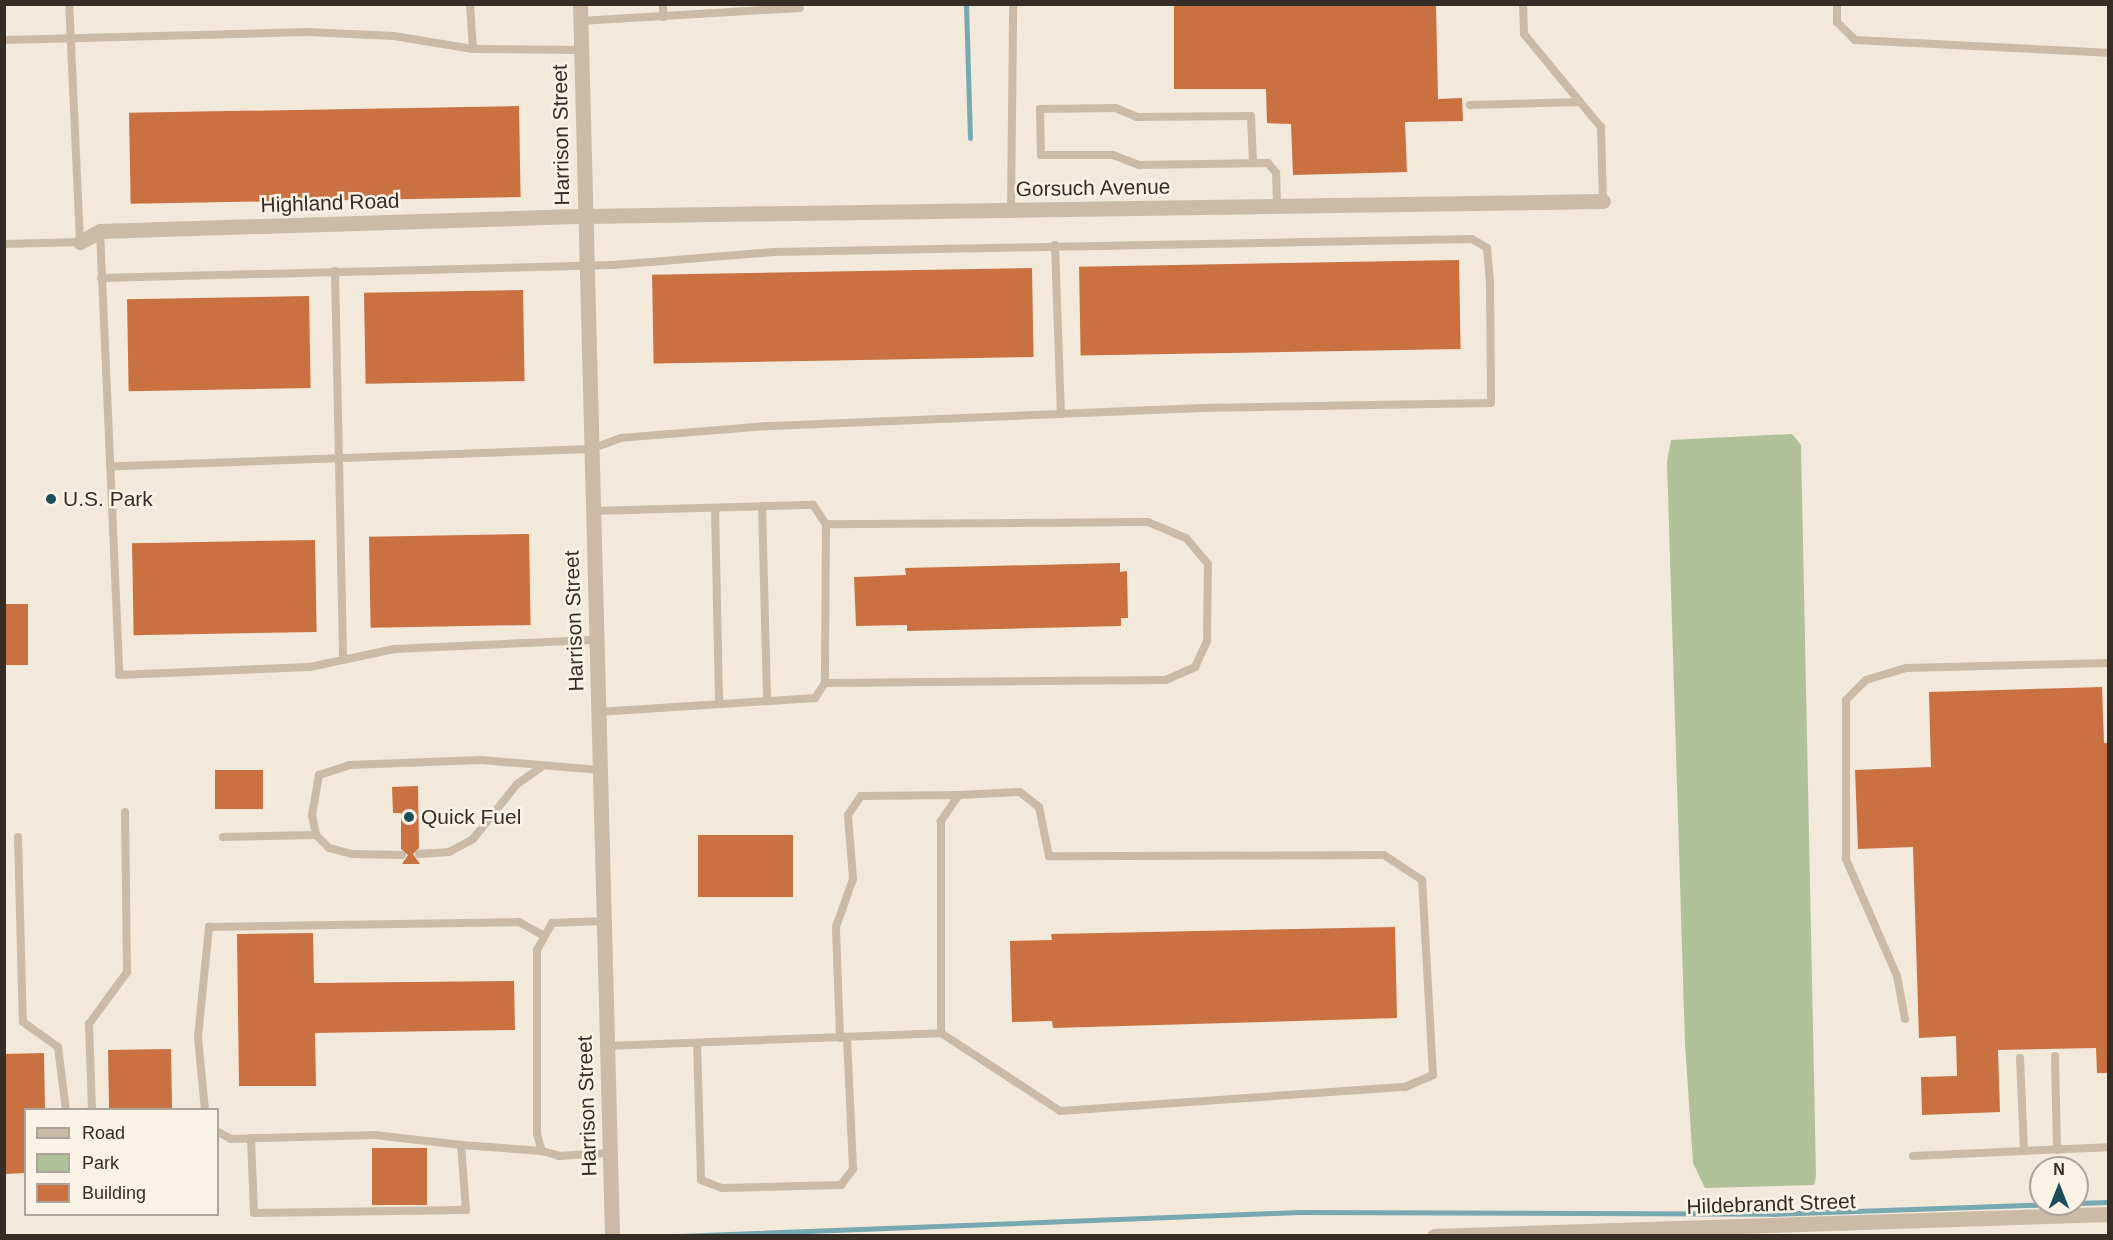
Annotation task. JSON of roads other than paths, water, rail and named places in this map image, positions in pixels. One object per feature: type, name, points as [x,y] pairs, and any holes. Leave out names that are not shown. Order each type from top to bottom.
[{"type":"street","name":"Harrison Street","points":[[580,4],[585,266],[612,1236]]},
{"type":"street","name":"Gorsuch Avenue","points":[[584,216],[1603,201]]},
{"type":"street","name":"Highland Road","points":[[80,242],[100,231],[584,216]]},
{"type":"street","name":"Hildebrandt Street","points":[[1434,1236],[2109,1214]]},
{"type":"lane","points":[[4,244],[80,242],[69,4]]},
{"type":"lane","points":[[470,4],[473,49]]},
{"type":"lane","points":[[663,4],[663,17]]},
{"type":"lane","points":[[1011,211],[1013,4]]},
{"type":"lane","points":[[1523,4],[1524,34],[1601,126],[1603,201]]},
{"type":"lane","points":[[1837,4],[1838,22],[1855,40],[2109,53]]},
{"type":"lane","points":[[580,21],[800,8]]},
{"type":"lane","points":[[4,40],[308,32],[394,36],[473,49],[581,50]]},
{"type":"lane","points":[[1470,105],[1580,102]]},
{"type":"lane","points":[[1253,162],[1251,116],[1137,117],[1116,108],[1040,109],[1041,155],[1113,155],[1139,165],[1253,162],[1273,167],[1277,206]]},
{"type":"lane","points":[[100,231],[119,675],[310,667],[394,649],[596,640]]},
{"type":"lane","points":[[101,278],[585,266],[773,252],[1472,239],[1487,248],[1490,285],[1491,403],[1061,414],[766,426],[621,438],[590,449],[110,467]]},
{"type":"lane","points":[[1055,245],[1061,414]]},
{"type":"lane","points":[[335,271],[336,459],[343,660]]},
{"type":"lane","points":[[592,511],[813,505],[826,524],[825,683],[815,698],[597,712]]},
{"type":"lane","points":[[762,506],[767,701]]},
{"type":"lane","points":[[715,508],[719,704]]},
{"type":"lane","points":[[825,683],[1166,680],[1195,668],[1207,641],[1208,575],[1208,564],[1186,538],[1148,522],[826,524]]},
{"type":"lane","points":[[1905,1019],[1896,976],[1846,859],[1846,700],[1866,680],[1906,668],[2109,663]]},
{"type":"lane","points":[[402,855],[352,854],[329,848],[316,835],[315,792],[319,775],[330,769],[481,760],[541,767],[599,770]]},
{"type":"lane","points":[[419,854],[449,852],[473,839],[517,784],[541,767]]},
{"type":"lane","points":[[607,1046],[697,1043],[843,1037],[941,1033],[1060,1112],[1405,1087],[1433,1075],[1422,880],[1384,855],[1048,856],[1039,807],[1020,792],[861,796],[848,815],[853,879],[836,927],[843,1037],[852,1169],[841,1185],[722,1188],[701,1180],[697,1043]]},
{"type":"lane","points":[[941,1033],[941,821],[959,795]]},
{"type":"lane","points":[[92,1108],[89,1024],[127,972],[125,812]]},
{"type":"lane","points":[[223,837],[316,835]]},
{"type":"lane","points":[[18,837],[23,1022],[58,1047],[66,1108]]},
{"type":"lane","points":[[542,1151],[537,1069],[537,950],[542,935],[552,924],[603,921]]},
{"type":"lane","points":[[205,1108],[198,1036],[209,927],[519,922],[542,935]]},
{"type":"lane","points":[[2055,1056],[2057,1150]]},
{"type":"lane","points":[[2020,1058],[2024,1151]]},
{"type":"lane","points":[[219,1133],[231,1139],[375,1135],[542,1151],[559,1156],[610,1153]]},
{"type":"lane","points":[[251,1138],[254,1213],[466,1210],[461,1145]]},
{"type":"lane","points":[[1913,1156],[2109,1147]]},
{"type":"waterway","points":[[966,4],[970,138]]},
{"type":"waterway","points":[[2089,1203],[2108,1202]]},
{"type":"waterway","points":[[678,1236],[1299,1212],[1772,1214],[2029,1205]]},
{"type":"place","name":"U.S. Park","points":[[51,499]]},
{"type":"place","name":"Quick Fuel","points":[[409,817]]}]
